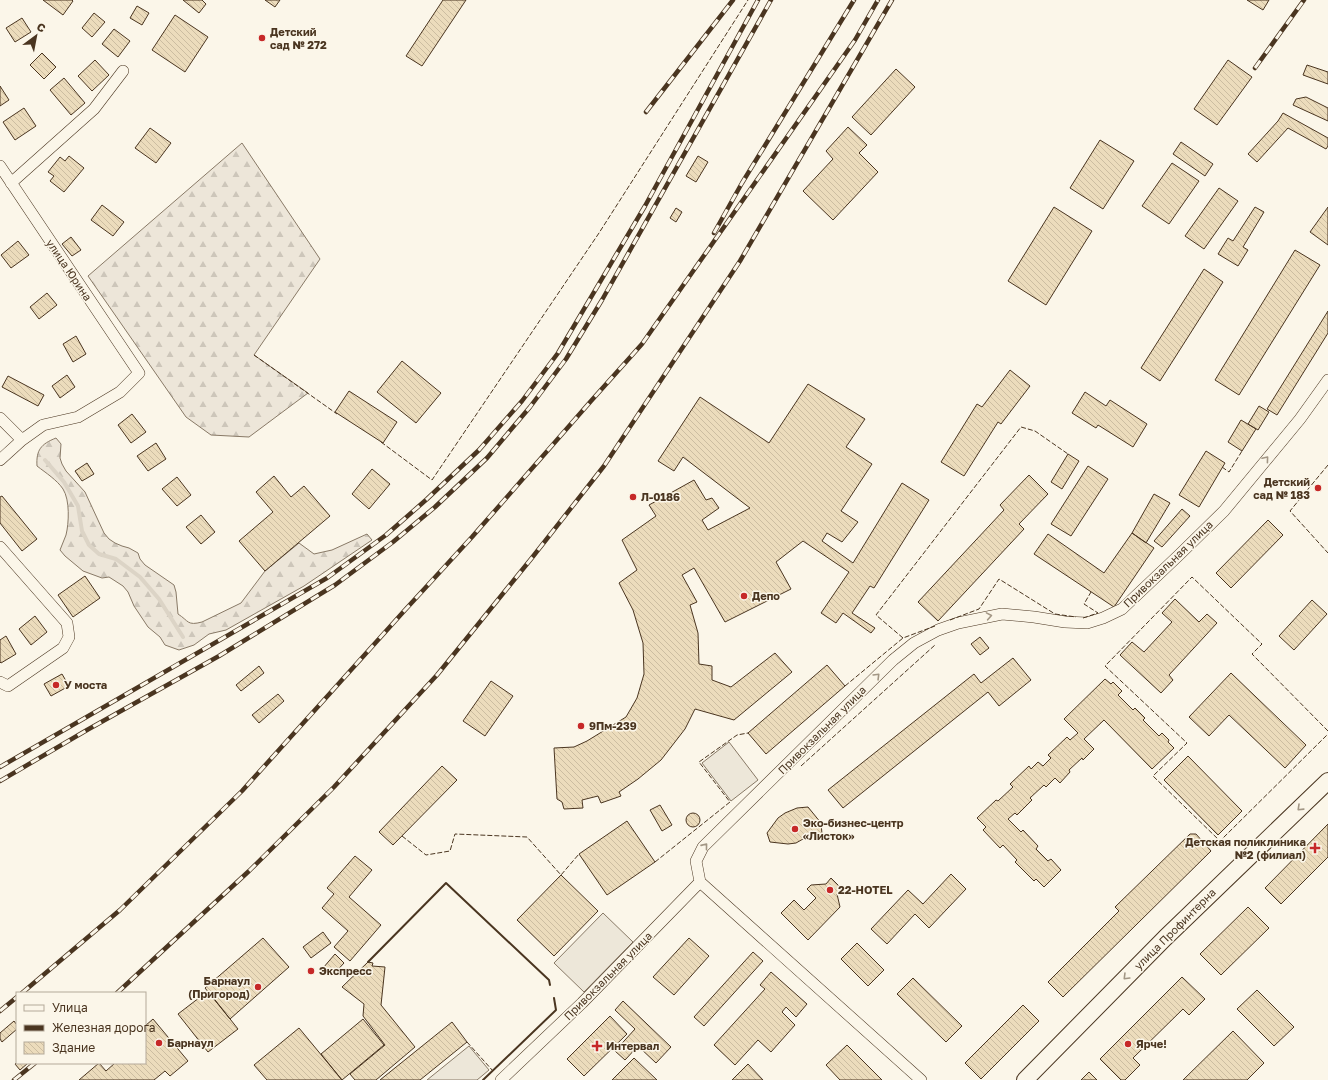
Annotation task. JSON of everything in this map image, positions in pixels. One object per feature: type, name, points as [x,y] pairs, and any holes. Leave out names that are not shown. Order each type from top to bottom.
[{"type":"street","points":[[11,183],[94,109],[123,71]]},
{"type":"street","name":"улица Юрина","points":[[0,166],[139,373],[120,392],[78,417],[43,425],[22,440]]},
{"type":"street","name":"Привокзальная улица","points":[[501,1080],[582,1003],[700,882],[696,861],[703,847],[893,660],[914,643],[938,630],[958,622],[1002,614],[1065,622],[1087,623],[1103,618],[1122,609],[1224,511],[1300,418],[1328,380]]},
{"type":"street","points":[[0,418],[22,440],[0,460]]},
{"type":"street","points":[[0,547],[67,623],[69,637],[63,648],[8,686],[0,682]]},
{"type":"street","name":"улица Профинтерна","points":[[1025,1080],[1171,933],[1328,781]]},
{"type":"street","points":[[700,882],[921,1080]]},
{"type":"green space","points":[[242,143],[320,259],[254,355],[308,393],[249,437],[211,435],[186,417],[88,276]]},
{"type":"green space","points":[[56,438],[61,444],[60,458],[62,464],[66,471],[85,492],[104,533],[115,543],[138,553],[140,559],[145,565],[174,585],[178,614],[191,623],[202,622],[241,603],[265,571],[299,543],[314,554],[332,550],[367,534],[372,540],[304,586],[226,630],[209,634],[194,645],[179,650],[165,645],[160,637],[148,627],[123,586],[109,577],[102,578],[83,571],[60,550],[67,530],[67,499],[61,486],[37,466],[37,456],[40,448]]},
{"type":"shaded area","points":[[729,742],[758,780],[731,801],[702,763]]},
{"type":"shaded area","points":[[603,913],[633,942],[584,992],[554,963]]},
{"type":"shaded area","points":[[469,1046],[489,1070],[477,1080],[427,1080]]},
{"type":"building","points":[[43,0],[72,0],[73,1],[63,15]]},
{"type":"building","points":[[183,0],[202,0],[206,4],[199,13]]},
{"type":"building","points":[[265,0],[280,0],[275,7]]},
{"type":"building","points":[[443,0],[466,0],[422,66],[406,56]]},
{"type":"building","points":[[1247,0],[1269,0],[1263,10]]},
{"type":"building","points":[[137,6],[149,13],[142,25],[130,18]]},
{"type":"building","points":[[94,13],[105,22],[92,37],[82,28]]},
{"type":"building","points":[[175,15],[208,37],[185,72],[152,50]]},
{"type":"building","points":[[22,18],[31,32],[15,42],[6,28]]},
{"type":"building","points":[[114,29],[130,41],[118,57],[102,44]]},
{"type":"building","points":[[42,53],[56,67],[44,79],[30,65]]},
{"type":"building","points":[[95,60],[109,75],[92,91],[78,76]]},
{"type":"building","points":[[1228,60],[1252,77],[1217,125],[1194,109]]},
{"type":"building","points":[[1307,65],[1328,72],[1328,84],[1303,75]]},
{"type":"building","points":[[896,69],[915,87],[871,135],[852,117]]},
{"type":"building","points":[[64,78],[85,103],[71,115],[50,90]]},
{"type":"building","points":[[0,86],[9,100],[0,106]]},
{"type":"building","points":[[1306,97],[1328,108],[1328,121],[1293,105],[1296,99]]},
{"type":"building","points":[[24,108],[36,126],[15,140],[3,122]]},
{"type":"building","points":[[1283,113],[1328,138],[1328,146],[1326,149],[1288,128],[1257,162],[1248,154],[1278,121]]},
{"type":"building","points":[[848,127],[867,145],[859,153],[878,172],[833,220],[803,191],[833,159],[826,151]]},
{"type":"building","points":[[150,128],[171,143],[156,163],[135,148]]},
{"type":"building","points":[[1100,140],[1134,161],[1103,209],[1070,188]]},
{"type":"building","points":[[1181,142],[1213,164],[1205,176],[1173,154]]},
{"type":"building","points":[[69,156],[84,168],[64,192],[50,181],[54,176],[48,172],[60,157],[65,161]]},
{"type":"building","points":[[698,156],[708,162],[696,182],[686,176]]},
{"type":"building","points":[[1172,163],[1199,181],[1169,224],[1142,206]]},
{"type":"building","points":[[1219,188],[1238,201],[1204,249],[1185,236]]},
{"type":"building","points":[[102,205],[124,222],[113,236],[91,220]]},
{"type":"building","points":[[1054,207],[1092,231],[1046,305],[1008,281]]},
{"type":"building","points":[[1255,207],[1264,212],[1243,247],[1248,250],[1238,266],[1218,254],[1228,238],[1233,241]]},
{"type":"building","points":[[1328,207],[1328,245],[1310,232]]},
{"type":"building","points":[[676,208],[682,212],[676,222],[670,218]]},
{"type":"building","points":[[71,237],[81,250],[72,256],[62,244]]},
{"type":"building","points":[[18,241],[29,255],[11,268],[1,255]]},
{"type":"building","points":[[1295,250],[1320,265],[1239,395],[1215,380]]},
{"type":"building","points":[[1204,269],[1223,282],[1160,381],[1141,368]]},
{"type":"building","points":[[47,293],[57,305],[39,319],[30,307]]},
{"type":"building","points":[[1328,311],[1328,333],[1277,415],[1267,409]]},
{"type":"building","points":[[76,336],[86,354],[73,362],[63,344]]},
{"type":"building","points":[[402,361],[441,393],[416,423],[377,392]]},
{"type":"building","points":[[1010,370],[1030,386],[1001,424],[998,422],[964,476],[941,462],[977,404],[982,407]]},
{"type":"building","points":[[67,375],[75,387],[60,398],[52,386]]},
{"type":"building","points":[[8,376],[44,395],[38,406],[2,387]]},
{"type":"building","name":"Депо","points":[[808,384],[865,419],[846,447],[872,464],[841,511],[858,522],[842,542],[827,533],[822,541],[853,563],[902,483],[929,500],[874,588],[870,586],[852,613],[875,628],[871,633],[843,613],[836,623],[821,613],[849,572],[803,541],[776,562],[791,589],[725,622],[694,568],[682,575],[697,602],[690,605],[698,633],[699,664],[712,666],[712,680],[731,687],[775,653],[792,672],[734,720],[695,709],[685,729],[661,760],[619,792],[621,796],[601,803],[598,796],[582,800],[583,808],[564,809],[562,802],[557,799],[554,748],[574,747],[587,741],[626,717],[637,698],[644,674],[643,643],[633,610],[619,583],[637,570],[622,540],[656,516],[649,505],[694,480],[706,500],[712,498],[719,508],[702,520],[708,530],[750,508],[683,457],[674,471],[658,461],[700,397],[769,443]]},
{"type":"building","points":[[349,391],[397,422],[383,443],[335,412]]},
{"type":"building","points":[[1085,392],[1106,406],[1110,400],[1147,424],[1133,447],[1098,425],[1096,428],[1072,413]]},
{"type":"building","points":[[1259,406],[1269,412],[1258,430],[1248,424]]},
{"type":"building","points":[[132,414],[146,432],[131,443],[118,425]]},
{"type":"building","points":[[1241,420],[1256,429],[1242,451],[1228,442]]},
{"type":"building","points":[[156,443],[166,459],[148,471],[137,456]]},
{"type":"building","points":[[1206,451],[1225,463],[1199,507],[1179,495]]},
{"type":"building","points":[[1068,454],[1079,461],[1062,489],[1051,482]]},
{"type":"building","points":[[87,463],[94,474],[82,481],[75,471]]},
{"type":"building","points":[[1088,466],[1108,479],[1071,536],[1051,524]]},
{"type":"building","points":[[372,469],[390,484],[369,509],[352,494]]},
{"type":"building","points":[[1029,475],[1048,494],[1019,524],[1024,529],[938,621],[918,602],[1004,510],[1000,505]]},
{"type":"building","points":[[274,476],[291,497],[304,486],[330,516],[265,571],[239,541],[273,512],[256,492]]},
{"type":"building","points":[[177,477],[191,495],[177,506],[162,489]]},
{"type":"building","points":[[1154,494],[1170,503],[1146,543],[1132,533]]},
{"type":"building","points":[[2,496],[37,539],[22,551],[0,523],[0,497]]},
{"type":"building","points":[[1182,509],[1190,516],[1162,547],[1154,541]]},
{"type":"building","points":[[201,515],[215,532],[201,544],[186,527]]},
{"type":"building","points":[[1268,520],[1283,535],[1231,588],[1216,573]]},
{"type":"building","points":[[1132,533],[1154,548],[1114,607],[1034,554],[1048,534],[1104,573]]},
{"type":"building","points":[[85,576],[100,598],[73,617],[58,595]]},
{"type":"building","points":[[1175,599],[1199,622],[1207,614],[1217,623],[1169,675],[1173,680],[1161,693],[1120,655],[1132,642],[1144,652],[1172,622],[1162,613]]},
{"type":"building","points":[[1312,600],[1327,614],[1294,650],[1279,636]]},
{"type":"building","points":[[35,616],[47,632],[31,645],[19,629]]},
{"type":"building","points":[[6,636],[16,654],[1,663],[0,640]]},
{"type":"building","points":[[980,637],[989,648],[980,655],[971,644]]},
{"type":"building","points":[[1013,658],[1031,680],[999,706],[988,692],[843,808],[828,790],[974,674],[981,683]]},
{"type":"building","points":[[827,665],[845,686],[766,754],[748,733]]},
{"type":"building","points":[[259,666],[264,673],[241,691],[236,685]]},
{"type":"building","points":[[1231,673],[1306,745],[1285,768],[1229,715],[1209,736],[1189,717]]},
{"type":"building","name":"У моста","points":[[62,674],[69,686],[51,696],[44,684]]},
{"type":"building","points":[[1105,679],[1111,684],[1113,682],[1122,691],[1118,695],[1133,710],[1135,708],[1145,718],[1143,720],[1159,736],[1162,733],[1174,748],[1152,769],[1104,720],[1084,739],[1094,749],[1083,760],[1082,758],[1069,770],[1070,772],[1060,783],[1055,778],[1046,787],[1044,785],[1030,798],[1032,800],[1017,815],[1015,813],[1008,819],[1021,832],[1023,830],[1038,846],[1036,849],[1048,861],[1051,859],[1061,870],[1044,887],[1036,879],[1034,881],[1015,862],[1017,860],[1003,845],[1000,848],[983,830],[986,827],[977,818],[996,800],[998,801],[1013,787],[1010,784],[1029,766],[1031,769],[1038,762],[1043,766],[1051,758],[1048,755],[1067,737],[1070,740],[1078,733],[1064,719]]},
{"type":"building","points":[[491,681],[513,696],[485,736],[463,721]]},
{"type":"building","points":[[278,694],[284,701],[259,723],[252,715]]},
{"type":"building","points":[[1188,756],[1242,811],[1218,835],[1164,780]]},
{"type":"building","points":[[442,766],[457,780],[393,845],[379,832]]},
{"type":"building","points":[[660,805],[672,825],[662,831],[650,810]]},
{"type":"building","name":"Эко-бизнес-центр «Листок»","points":[[808,807],[821,823],[822,834],[810,835],[796,843],[788,844],[770,842],[767,833],[778,818],[797,808]]},
{"type":"building","points":[[693,813],[698,815],[700,820],[698,825],[693,827],[688,825],[686,820],[688,815]]},
{"type":"building","points":[[627,821],[655,862],[607,895],[579,854]]},
{"type":"building","points":[[1328,824],[1328,857],[1281,904],[1265,888]]},
{"type":"building","points":[[1190,834],[1196,834],[1211,851],[1063,997],[1048,982],[1119,911],[1115,907]]},
{"type":"building","points":[[355,856],[372,870],[349,897],[381,925],[350,961],[334,947],[348,931],[322,908],[334,894],[327,888]]},
{"type":"building","points":[[951,874],[966,889],[929,928],[915,914],[887,944],[871,929],[908,890],[923,904]]},
{"type":"building","points":[[561,875],[598,911],[554,956],[517,920]]},
{"type":"building","points":[[831,878],[842,889],[837,894],[840,907],[808,940],[781,913],[794,900],[804,910],[816,898],[807,889],[811,885],[826,884]]},
{"type":"building","points":[[1248,907],[1269,928],[1221,975],[1200,954]]},
{"type":"building","points":[[323,932],[331,943],[311,958],[303,947]]},
{"type":"building","points":[[263,938],[289,967],[230,1019],[205,988]]},
{"type":"building","points":[[689,938],[709,956],[674,995],[653,977]]},
{"type":"building","points":[[857,943],[884,970],[868,986],[841,959]]},
{"type":"building","points":[[753,952],[763,961],[704,1026],[694,1017]]},
{"type":"building","points":[[335,954],[344,963],[332,976],[323,968]]},
{"type":"building","points":[[368,962],[373,963],[372,966],[385,967],[381,1005],[415,1047],[376,1080],[355,1080],[350,1074],[385,1045],[363,1016],[364,1004],[342,987]]},
{"type":"building","points":[[771,972],[807,1004],[796,1017],[786,1007],[782,1012],[795,1025],[771,1052],[758,1040],[735,1065],[714,1045],[765,989],[760,985]]},
{"type":"building","points":[[1182,977],[1205,999],[1189,1015],[1183,1009],[1133,1058],[1140,1065],[1125,1080],[1121,1080],[1100,1059]]},
{"type":"building","points":[[913,978],[962,1026],[946,1042],[897,994]]},
{"type":"building","points":[[1257,990],[1294,1027],[1274,1046],[1237,1009]]},
{"type":"building","points":[[208,991],[238,1029],[208,1052],[178,1014]]},
{"type":"building","points":[[623,1001],[671,1047],[656,1063],[638,1046],[625,1060],[615,1051],[635,1029],[615,1010]]},
{"type":"building","points":[[1023,1005],[1039,1021],[981,1079],[965,1063]]},
{"type":"building","name":"Интервал","points":[[610,1016],[627,1034],[584,1076],[567,1059]]},
{"type":"building","name":"Барнаул","points":[[153,1019],[188,1061],[170,1076],[165,1071],[154,1080],[79,1080],[98,1064],[100,1064],[106,1071],[114,1064],[146,1064],[146,1025]]},
{"type":"building","points":[[363,1019],[384,1045],[342,1080],[321,1054]]},
{"type":"building","points":[[14,1021],[16,1024],[16,1030],[2,1042],[0,1039],[0,1033]]},
{"type":"building","points":[[452,1022],[467,1042],[420,1080],[380,1080]]},
{"type":"building","points":[[299,1028],[342,1080],[267,1080],[254,1065]]},
{"type":"building","points":[[1233,1031],[1264,1063],[1247,1080],[1183,1080]]},
{"type":"building","points":[[847,1045],[882,1080],[840,1080],[826,1065]]},
{"type":"building","points":[[634,1058],[657,1080],[612,1080]]},
{"type":"building","points":[[16,1063],[27,1064],[20,1070],[15,1064]]},
{"type":"building","points":[[748,1064],[763,1080],[732,1080]]},
{"type":"building","points":[[1089,1072],[1097,1080],[1081,1080]]},
{"type":"waterway","points":[[45,460],[64,482],[78,506],[82,531],[89,545],[99,554],[116,559],[140,577],[159,599],[183,637]]},
{"type":"railway","points":[[646,112],[733,0]]},
{"type":"railway","points":[[0,767],[327,578],[386,535],[479,450],[522,401],[558,353],[645,206],[758,0]]},
{"type":"railway","points":[[0,781],[219,656],[335,585],[393,542],[435,507],[487,458],[530,407],[566,359],[602,300],[771,0]]},
{"type":"railway","points":[[714,233],[742,183],[854,0]]},
{"type":"railway","points":[[23,992],[120,910],[242,791],[472,537],[642,344],[855,40],[878,0]]},
{"type":"railway","points":[[118,992],[249,871],[334,787],[437,675],[604,466],[740,261],[892,0]]},
{"type":"railway","points":[[1255,68],[1304,0]]},
{"type":"railway","points":[[0,1011],[16,998]]},
{"type":"railway","points":[[14,1080],[34,1064]]},
{"type":"fence","points":[[381,442],[432,480],[599,233],[748,0]]},
{"type":"fence","points":[[254,355],[337,414]]},
{"type":"fence","points":[[903,638],[876,615],[1021,427],[1035,431],[1068,454]]},
{"type":"fence","points":[[1222,467],[1229,472],[1242,451]]},
{"type":"fence","points":[[1328,465],[1290,511],[1328,553]]},
{"type":"fence","points":[[1328,731],[1252,654],[1262,644],[1192,577],[1105,666],[1187,743],[1153,776],[1220,841],[1328,734]]},
{"type":"fence","points":[[950,620],[979,609],[999,579],[1055,614],[1076,617]]},
{"type":"fence","points":[[1083,618],[1098,613],[1084,604],[1091,592]]},
{"type":"fence","points":[[845,686],[903,638],[935,626]]},
{"type":"fence","points":[[801,766],[935,645]]},
{"type":"fence","points":[[655,862],[730,802],[699,762],[737,735],[748,733]]},
{"type":"fence","points":[[402,836],[426,855],[450,851],[455,834],[527,837],[561,875],[579,854]]},
{"type":"fence","points":[[467,1042],[493,1071]]},
{"type":"wall","points":[[368,962],[446,883],[549,980],[550,985]]},
{"type":"wall","points":[[483,1080],[556,1010],[554,998]]},
{"type":"place","name":"Детский сад № 272","points":[[262,38]]},
{"type":"place","name":"Детский сад № 183","points":[[1318,488]]},
{"type":"place","name":"Л-0186","points":[[633,497]]},
{"type":"place","name":"Депо","points":[[744,596]]},
{"type":"place","name":"У моста","points":[[56,685]]},
{"type":"place","name":"9Пм-239","points":[[581,726]]},
{"type":"place","name":"Эко-бизнес-центр «Листок»","points":[[795,829]]},
{"type":"place","name":"Детская поликлиника №2 (филиал)","points":[[1315,848]]},
{"type":"place","name":"22-HOTEL","points":[[830,890]]},
{"type":"place","name":"Экспресс","points":[[311,971]]},
{"type":"place","name":"Барнаул (Пригород)","points":[[258,987]]},
{"type":"place","name":"Барнаул","points":[[159,1043]]},
{"type":"place","name":"Ярче!","points":[[1128,1044]]},
{"type":"place","name":"Интервал","points":[[597,1046]]}]
